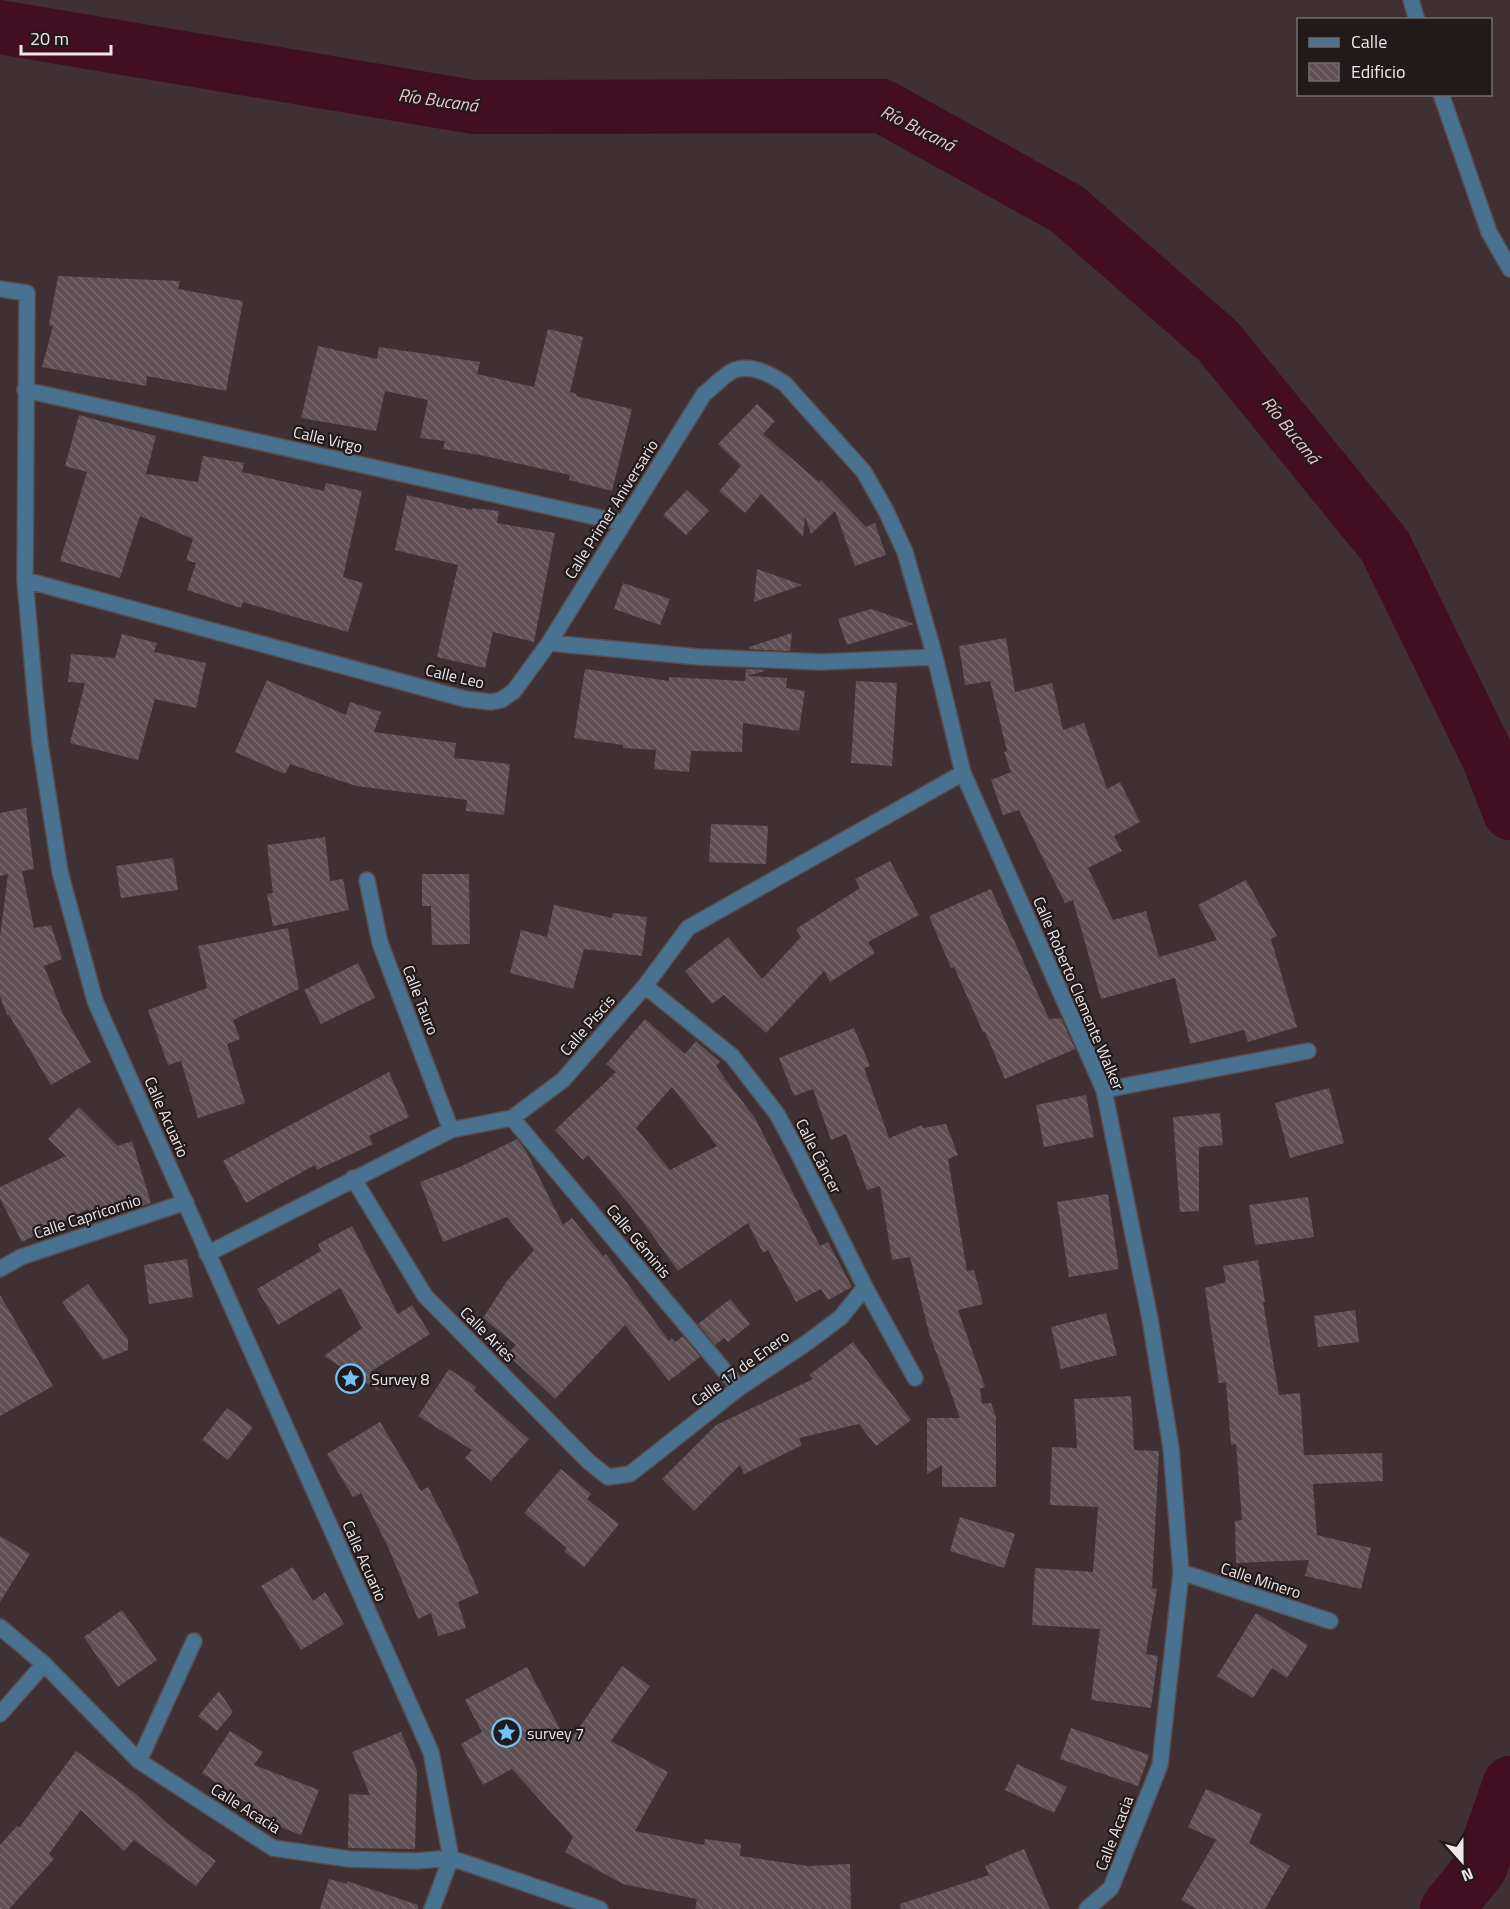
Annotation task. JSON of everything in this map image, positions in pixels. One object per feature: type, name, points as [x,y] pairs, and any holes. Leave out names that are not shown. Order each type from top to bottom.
[{"type":"street","points":[[1442,96],[1490,232],[1510,269]]},
{"type":"street","name":"Calle Acuario","points":[[0,289],[27,293],[25,580],[40,743],[60,872],[95,1001],[431,1752],[451,1858]]},
{"type":"street","name":"Calle Roberto Clemente Walker","points":[[704,394],[734,370],[753,369],[770,374],[785,384],[864,472],[905,552],[935,657],[963,773],[1104,1090],[1150,1319],[1167,1425],[1181,1572],[1160,1761]]},
{"type":"street","name":"Calle Virgo","points":[[25,390],[623,523]]},
{"type":"street","name":"Calle Primer Aniversario","points":[[549,643],[704,394]]},
{"type":"street","name":"Calle Leo","points":[[25,580],[465,699],[490,702],[501,700],[514,691],[549,643]]},
{"type":"street","points":[[549,643],[699,657],[821,662],[935,657]]},
{"type":"street","name":"Calle Piscis","points":[[207,1254],[451,1130],[512,1118],[563,1080],[645,986],[687,928],[963,773]]},
{"type":"street","name":"Calle Tauro","points":[[367,880],[380,943],[451,1130]]},
{"type":"street","name":"Calle Cáncer","points":[[645,986],[732,1056],[777,1114],[865,1287],[915,1378]]},
{"type":"street","points":[[1104,1090],[1308,1051]]},
{"type":"street","name":"Calle Géminis","points":[[512,1118],[739,1388]]},
{"type":"street","name":"Calle Aries","points":[[353,1178],[425,1296],[589,1462],[608,1477],[630,1474]]},
{"type":"street","name":"Calle Capricornio","points":[[0,1269],[21,1257],[186,1202]]},
{"type":"street","name":"Calle 17 de Enero","points":[[630,1474],[739,1388],[841,1317],[865,1287]]},
{"type":"street","name":"Calle Minero","points":[[1181,1572],[1330,1621]]},
{"type":"street","name":"Calle Acacia","points":[[0,1627],[44,1664],[139,1761],[273,1848],[349,1859],[416,1861],[451,1858],[600,1909]]},
{"type":"street","points":[[139,1761],[194,1641]]},
{"type":"street","points":[[0,1713],[44,1664]]},
{"type":"street","name":"Calle Acacia","points":[[1087,1909],[1112,1888],[1160,1761]]},
{"type":"street","points":[[432,1909],[451,1858]]},
{"type":"building","points":[[58,276],[180,281],[178,289],[243,301],[226,391],[147,376],[146,386],[42,367],[53,326],[49,325]]},
{"type":"building","points":[[548,329],[583,337],[570,392],[577,394],[576,396],[632,409],[612,491],[569,480],[570,475],[443,449],[445,441],[420,438],[428,400],[385,391],[376,431],[301,418],[318,346],[377,359],[379,347],[480,362],[477,374],[534,387]]},
{"type":"building","points":[[757,404],[775,421],[763,434],[819,482],[821,480],[866,527],[875,523],[886,555],[855,566],[835,511],[811,534],[805,516],[803,537],[761,494],[745,513],[719,491],[741,466],[718,444]]},
{"type":"building","points":[[79,415],[156,436],[146,474],[198,482],[203,456],[244,463],[242,472],[324,491],[326,483],[362,491],[343,577],[363,583],[348,632],[243,602],[241,608],[187,590],[196,563],[186,560],[193,539],[140,516],[120,578],[60,561],[87,472],[65,466]]},
{"type":"building","points":[[687,490],[709,511],[686,535],[663,515]]},
{"type":"building","points":[[407,495],[472,510],[473,508],[499,511],[497,523],[555,533],[534,642],[493,632],[485,668],[437,657],[458,565],[395,550]]},
{"type":"building","points":[[757,569],[802,585],[754,602]]},
{"type":"building","points":[[623,583],[670,599],[660,625],[614,609]]},
{"type":"building","points":[[871,609],[914,624],[847,645],[838,619]]},
{"type":"building","points":[[792,633],[790,651],[749,649],[749,647]]},
{"type":"building","points":[[122,634],[157,643],[154,652],[206,663],[196,708],[155,699],[138,760],[70,743],[85,683],[68,682],[71,654],[115,658]]},
{"type":"building","points":[[1006,638],[1015,692],[1052,683],[1063,730],[1084,723],[1107,789],[1120,782],[1140,822],[1114,836],[1122,851],[1088,868],[1113,920],[1146,911],[1159,957],[1217,940],[1198,905],[1246,880],[1277,936],[1271,939],[1297,1027],[1248,1042],[1244,1030],[1190,1044],[1175,978],[1101,999],[1073,900],[1065,903],[1019,810],[1003,815],[991,780],[1011,772],[1004,752],[1007,751],[990,681],[965,685],[959,646]]},
{"type":"building","points":[[585,669],[669,681],[669,677],[745,681],[746,669],[767,670],[747,676],[787,678],[786,688],[805,691],[799,731],[743,723],[742,752],[691,751],[689,772],[654,769],[656,750],[623,748],[623,745],[574,738]]},
{"type":"building","points":[[267,680],[346,715],[350,702],[381,712],[374,732],[456,743],[454,758],[510,764],[504,815],[466,811],[467,800],[356,786],[290,764],[285,774],[235,752]]},
{"type":"building","points":[[856,681],[897,683],[892,766],[851,763]]},
{"type":"building","points":[[26,808],[34,869],[22,871],[34,928],[51,925],[62,959],[44,966],[63,1014],[91,1062],[51,1085],[7,1015],[0,996],[0,937],[8,874],[0,876],[0,813]]},
{"type":"building","points":[[711,824],[768,826],[766,864],[709,862]]},
{"type":"building","points":[[325,837],[330,881],[343,879],[349,910],[273,926],[267,894],[273,893],[267,845]]},
{"type":"building","points":[[173,858],[178,890],[121,898],[116,866]]},
{"type":"building","points":[[890,861],[919,915],[868,942],[875,953],[830,982],[824,971],[766,1033],[724,995],[712,1004],[685,971],[728,937],[762,979],[801,937],[796,929],[860,888],[855,879]]},
{"type":"building","points":[[422,874],[469,874],[470,944],[432,945],[431,906],[422,906]]},
{"type":"building","points":[[991,889],[1049,1019],[1061,1018],[1075,1049],[1005,1079],[954,967],[951,968],[929,916]]},
{"type":"building","points":[[554,905],[612,918],[613,913],[647,917],[642,956],[584,949],[573,989],[510,973],[521,930],[547,937]]},
{"type":"building","points":[[288,928],[299,989],[233,1020],[240,1039],[227,1044],[245,1103],[198,1118],[181,1061],[168,1065],[148,1010],[207,988],[198,946]]},
{"type":"building","points":[[358,963],[375,998],[321,1024],[304,990]]},
{"type":"building","points":[[645,1019],[685,1054],[696,1041],[720,1062],[716,1066],[725,1078],[722,1080],[725,1079],[755,1118],[820,1246],[828,1242],[852,1287],[828,1300],[821,1289],[796,1302],[768,1250],[763,1253],[748,1223],[678,1271],[638,1215],[588,1155],[583,1160],[555,1130],[616,1072],[606,1064]],"holes":[[[672,1087],[717,1146],[670,1170],[636,1128]]]},
{"type":"building","points":[[854,1028],[870,1066],[864,1068],[889,1138],[922,1125],[923,1128],[946,1124],[958,1155],[948,1159],[967,1271],[974,1270],[983,1304],[958,1310],[985,1387],[980,1389],[982,1404],[991,1403],[996,1417],[996,1487],[942,1487],[942,1465],[927,1474],[927,1418],[960,1418],[929,1333],[910,1257],[892,1260],[880,1186],[867,1190],[846,1134],[831,1140],[813,1089],[794,1096],[779,1058]]},
{"type":"building","points":[[389,1072],[409,1117],[369,1136],[373,1144],[317,1170],[315,1165],[246,1203],[223,1161]]},
{"type":"building","points":[[1329,1088],[1344,1143],[1290,1158],[1275,1103]]},
{"type":"building","points":[[1086,1095],[1094,1137],[1044,1147],[1036,1105]]},
{"type":"building","points":[[79,1107],[118,1146],[132,1141],[151,1203],[92,1221],[88,1209],[22,1242],[0,1198],[0,1187],[66,1156],[48,1139]]},
{"type":"building","points":[[1220,1113],[1223,1145],[1199,1147],[1199,1211],[1180,1212],[1173,1117]]},
{"type":"building","points":[[517,1139],[525,1149],[563,1225],[572,1218],[603,1256],[606,1254],[669,1341],[672,1338],[675,1342],[683,1336],[700,1357],[669,1381],[625,1325],[555,1399],[507,1354],[516,1345],[483,1318],[507,1281],[534,1250],[507,1217],[443,1242],[420,1182],[462,1166]]},
{"type":"building","points":[[1108,1194],[1119,1269],[1069,1277],[1057,1202]]},
{"type":"building","points":[[1308,1197],[1314,1237],[1255,1245],[1249,1205]]},
{"type":"building","points":[[352,1226],[398,1314],[412,1305],[430,1334],[370,1372],[379,1391],[324,1356],[362,1328],[340,1288],[278,1325],[257,1289],[321,1251],[318,1244]]},
{"type":"building","points":[[187,1259],[193,1297],[149,1304],[144,1265]]},
{"type":"building","points":[[1258,1260],[1279,1395],[1300,1393],[1304,1455],[1382,1453],[1383,1481],[1313,1484],[1317,1535],[1371,1548],[1361,1589],[1305,1576],[1309,1560],[1236,1563],[1235,1521],[1242,1520],[1236,1444],[1231,1445],[1226,1382],[1219,1383],[1205,1288],[1226,1282],[1223,1266]]},
{"type":"building","points":[[88,1284],[128,1339],[128,1350],[103,1360],[62,1302]]},
{"type":"building","points":[[0,1295],[53,1386],[0,1416]]},
{"type":"building","points":[[730,1299],[750,1324],[728,1342],[724,1338],[715,1345],[698,1324]]},
{"type":"building","points":[[1355,1310],[1359,1342],[1318,1347],[1314,1316]]},
{"type":"building","points":[[1106,1313],[1117,1355],[1061,1369],[1051,1327]]},
{"type":"building","points":[[853,1342],[911,1420],[876,1446],[859,1424],[799,1438],[802,1445],[744,1474],[740,1465],[694,1511],[662,1479],[716,1425],[813,1379],[809,1375]]},
{"type":"building","points":[[449,1369],[476,1387],[474,1391],[529,1439],[491,1481],[465,1458],[472,1450],[418,1416]]},
{"type":"building","points":[[1131,1396],[1134,1450],[1159,1451],[1152,1588],[1157,1589],[1146,1654],[1158,1656],[1151,1708],[1091,1700],[1100,1629],[1032,1625],[1035,1568],[1093,1572],[1098,1507],[1050,1505],[1052,1447],[1077,1448],[1074,1399]]},
{"type":"building","points":[[227,1408],[253,1427],[228,1460],[202,1440]]},
{"type":"building","points":[[380,1422],[421,1491],[428,1487],[456,1540],[479,1593],[458,1602],[466,1628],[438,1636],[431,1613],[418,1619],[388,1547],[361,1493],[353,1497],[327,1454]]},
{"type":"building","points":[[561,1469],[591,1494],[587,1499],[619,1524],[584,1567],[564,1551],[567,1548],[524,1513]]},
{"type":"building","points":[[960,1517],[1015,1534],[1004,1568],[950,1551]]},
{"type":"building","points":[[0,1536],[30,1554],[0,1602]]},
{"type":"building","points":[[293,1567],[313,1601],[325,1592],[344,1624],[301,1650],[261,1586]]},
{"type":"building","points":[[122,1610],[157,1660],[118,1687],[84,1637]]},
{"type":"building","points":[[1256,1613],[1308,1645],[1287,1678],[1272,1668],[1253,1698],[1217,1676]]},
{"type":"building","points":[[622,1666],[650,1686],[611,1741],[668,1772],[635,1831],[704,1845],[705,1839],[741,1844],[740,1856],[808,1866],[850,1864],[851,1909],[695,1909],[697,1899],[623,1884],[565,1852],[573,1837],[512,1769],[483,1785],[461,1744],[482,1732],[465,1700],[527,1667],[568,1744]]},
{"type":"building","points":[[219,1691],[233,1712],[217,1731],[198,1716]]},
{"type":"building","points":[[1071,1728],[1149,1755],[1138,1786],[1060,1759]]},
{"type":"building","points":[[230,1731],[263,1752],[254,1765],[319,1790],[301,1835],[250,1815],[253,1807],[202,1773]]},
{"type":"building","points":[[401,1732],[417,1771],[415,1849],[348,1848],[349,1794],[370,1795],[352,1752]]},
{"type":"building","points":[[76,1751],[136,1794],[170,1826],[216,1861],[196,1886],[134,1840],[124,1851],[81,1810],[49,1854],[54,1859],[9,1909],[0,1909],[0,1845],[17,1826],[19,1828]]},
{"type":"building","points":[[1017,1764],[1067,1787],[1054,1813],[1005,1790]]},
{"type":"building","points":[[1206,1789],[1262,1814],[1249,1843],[1290,1866],[1265,1909],[1197,1909],[1181,1900],[1216,1840],[1188,1827]]},
{"type":"building","points":[[1024,1849],[1050,1909],[901,1909],[900,1904],[989,1875],[985,1866]]},
{"type":"building","points":[[329,1879],[347,1884],[347,1881],[418,1905],[418,1909],[320,1909]]},
{"type":"waterway","name":"Río Bucaná","points":[[0,27],[473,107],[882,106],[1067,209],[1218,341],[1385,546],[1489,759],[1510,813]]},
{"type":"waterway","name":"Río Bucaná","points":[[1447,1909],[1480,1868],[1510,1783]]},
{"type":"place","name":"Survey 8","points":[[350,1379]]},
{"type":"place","name":"survey 7","points":[[506,1733]]}]
